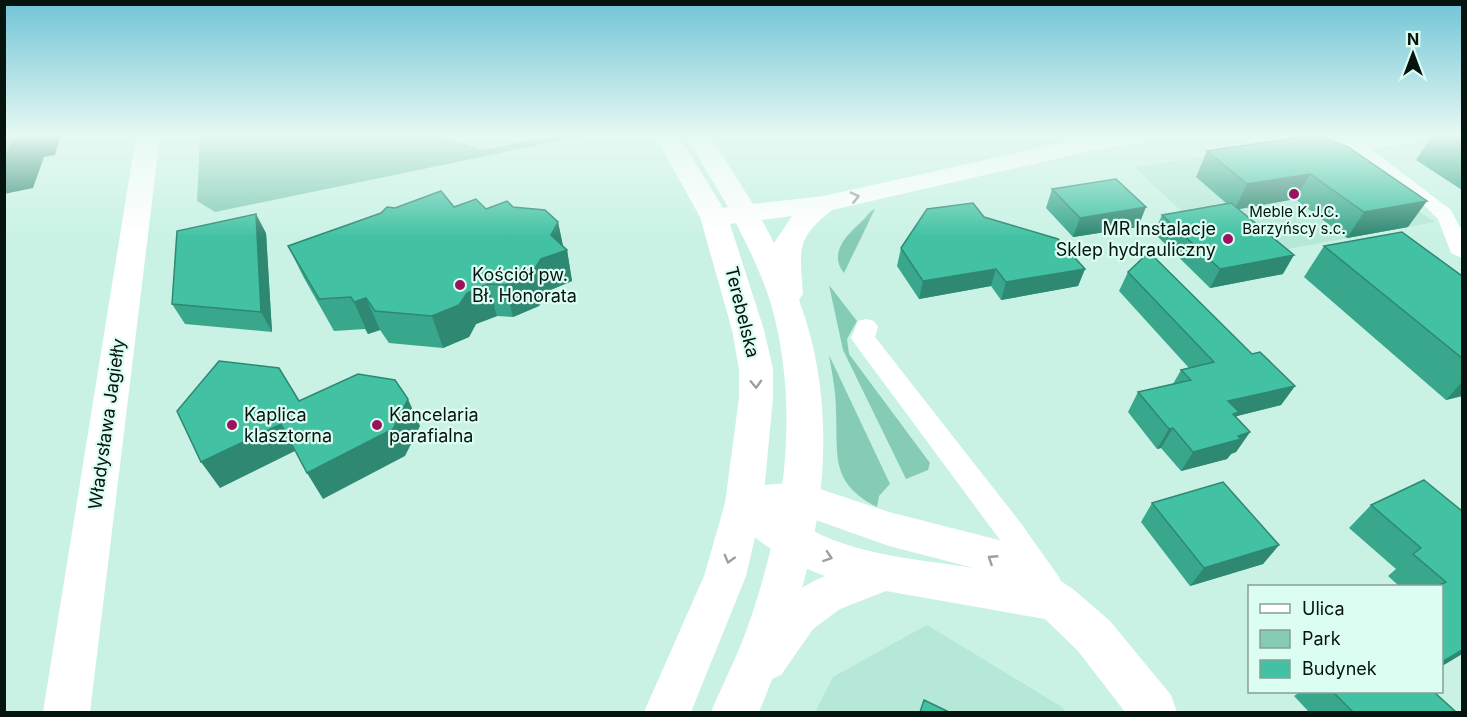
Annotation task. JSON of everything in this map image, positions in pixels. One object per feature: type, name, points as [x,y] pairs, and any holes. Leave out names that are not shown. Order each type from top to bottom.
[{"type":"street","name":"Władysława Jagiełły","points":[[66,712],[143,169]]},
{"type":"street","name":"Terebelska","points":[[668,712],[725,576],[744,503],[754,437],[756,369],[737,286],[710,207],[687,169]]},
{"type":"street","name":"Terebelska","points":[[719,169],[741,204],[789,313]]},
{"type":"street","points":[[741,204],[917,169]]},
{"type":"street","points":[[710,207],[741,204],[823,204],[976,169]]},
{"type":"street","name":"Terebelska","points":[[744,694],[781,591],[800,498],[804,450],[804,384],[789,313],[786,247],[797,222],[823,204]]},
{"type":"street","points":[[744,503],[800,498],[890,529],[985,554],[1059,603],[1094,636],[1154,712]]},
{"type":"street","name":"Terebelska","points":[[744,503],[792,541],[826,558],[886,573],[1059,603]]},
{"type":"street","name":"Terebelska","points":[[744,694],[798,615],[825,595],[886,573]]},
{"type":"lane","points":[[1387,169],[1440,209],[1451,225],[1455,245],[1462,252]]},
{"type":"lane","points":[[866,327],[863,338],[1004,523],[1059,603]]},
{"type":"shaded area","points":[[1137,169],[1356,169],[1435,222],[1233,259]]},
{"type":"shaded area","points":[[927,625],[1062,707],[1066,712],[815,712],[833,677]]},
{"type":"green space","points":[[198,169],[420,169],[215,212],[197,201]]},
{"type":"green space","points":[[875,209],[844,273],[838,258],[841,245]]},
{"type":"green space","points":[[829,285],[857,321],[847,339],[849,354],[930,463],[928,470],[906,479],[843,350]]},
{"type":"green space","points":[[829,355],[890,484],[879,496],[877,507],[851,488],[840,467],[837,455],[835,397]]},
{"type":"building","points":[[1229,169],[1381,169],[1427,201],[1364,212],[1310,174],[1247,184]]},
{"type":"building","points":[[1116,179],[1146,207],[1080,218],[1052,189]]},
{"type":"building","points":[[441,191],[454,207],[476,199],[486,209],[507,201],[513,207],[545,210],[558,222],[551,235],[567,250],[541,259],[531,274],[505,285],[488,284],[467,293],[459,305],[432,316],[375,311],[366,298],[354,302],[351,297],[319,299],[288,246],[381,213],[387,207],[395,208]]},
{"type":"building","points":[[973,203],[984,217],[1058,239],[1085,269],[1006,282],[996,269],[923,281],[901,248],[927,209]]},
{"type":"building","points":[[1231,203],[1294,255],[1220,269],[1162,215]]},
{"type":"building","points":[[256,214],[261,312],[172,304],[177,231]]},
{"type":"building","points":[[1402,232],[1462,276],[1462,358],[1324,246]]},
{"type":"building","points":[[1149,252],[1252,354],[1260,352],[1295,386],[1228,401],[1239,412],[1233,414],[1250,432],[1238,436],[1241,439],[1193,452],[1173,428],[1169,429],[1138,392],[1191,380],[1181,370],[1214,362],[1128,272]]},
{"type":"building","points":[[219,361],[279,368],[299,401],[358,374],[395,380],[408,399],[393,429],[307,473],[281,424],[201,462],[177,411]]},
{"type":"building","points":[[1424,480],[1462,511],[1462,650],[1443,661],[1443,585],[1440,585],[1446,582],[1413,554],[1421,548],[1371,505]]},
{"type":"building","points":[[1223,482],[1279,545],[1204,568],[1152,503]]},
{"type":"building","points":[[1334,693],[1435,693],[1456,712],[1353,712]]},
{"type":"building","points":[[924,700],[949,712],[920,712]]},
{"type":"place","name":"Meble K.J.C. Barzyńscy s.c.","points":[[1294,194]]},
{"type":"place","name":"MR Instalacje Sklep hydrauliczny","points":[[1228,239]]},
{"type":"place","name":"Kościół pw. Bł. Honorata","points":[[460,285]]},
{"type":"place","name":"Kaplica klasztorna","points":[[232,425]]},
{"type":"place","name":"Kancelaria parafialna","points":[[377,425]]}]
